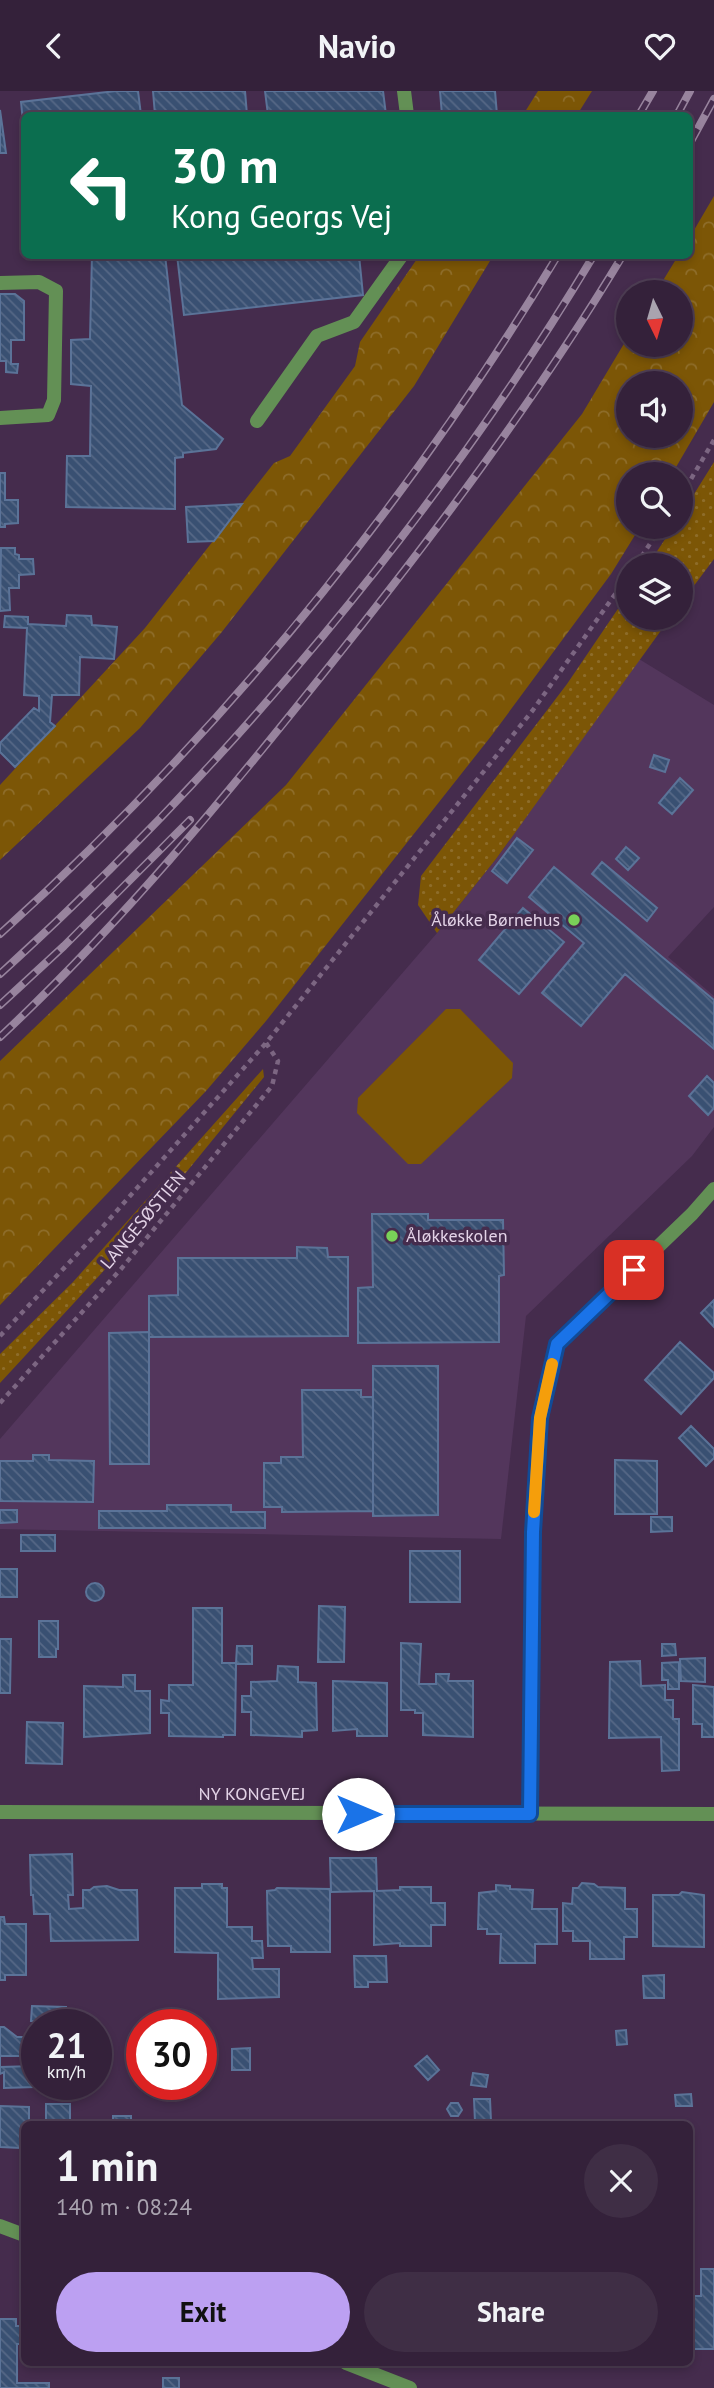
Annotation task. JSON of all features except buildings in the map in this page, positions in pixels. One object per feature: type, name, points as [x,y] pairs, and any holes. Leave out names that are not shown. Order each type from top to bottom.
[{"type":"street","points":[[404,91],[407,112]]},
{"type":"street","points":[[257,421],[317,336],[354,322],[399,259]]},
{"type":"street","points":[[0,283],[39,282],[56,291],[54,400],[48,415],[0,418]]},
{"type":"street","points":[[530,1814],[533,1532],[540,1418],[557,1344],[692,1214],[714,1189]]},
{"type":"street","name":"NY KONGEVEJ","points":[[0,1812],[714,1814]]},
{"type":"street","points":[[0,2226],[21,2234]]},
{"type":"street","points":[[354,2366],[410,2388]]},
{"type":"path","points":[[693,476],[714,440]]},
{"type":"path","points":[[0,1336],[98,1232],[266,1043],[533,710],[616,593]]},
{"type":"path","name":"LANGESØSTIEN","points":[[0,1403],[121,1269],[272,1086],[278,1061],[266,1043]]},
{"type":"shaded area","name":"Åløkkeskolen","points":[[639,659],[714,705],[714,907],[668,957],[714,996],[714,1127],[692,1156],[526,1316],[501,1539],[0,1529],[0,1439],[437,933],[496,859]]},
{"type":"green space","points":[[538,91],[592,91],[579,112],[525,112]]},
{"type":"green space","points":[[714,196],[714,402],[693,438],[693,371],[616,371],[616,448],[687,448],[679,462],[616,462],[616,539],[633,539],[624,553],[616,553],[616,566],[611,574],[492,735],[266,1021],[206,1091],[0,1305],[0,1061],[286,785],[582,414],[616,357],[693,357],[693,280],[663,280],[676,259],[693,259],[693,232]]},
{"type":"green space","points":[[417,259],[491,259],[414,386],[221,633],[140,728],[0,860],[0,785],[145,628],[274,463],[290,456],[355,366],[360,342]]},
{"type":"green space","points":[[714,462],[714,559],[693,587],[693,553],[656,553],[665,539],[693,539],[693,496]]},
{"type":"green space","points":[[616,612],[616,630],[661,630],[496,859],[437,933],[418,905],[421,876],[567,684]]},
{"type":"green space","points":[[446,1009],[460,1009],[513,1063],[512,1078],[421,1164],[408,1164],[357,1113],[358,1098]]},
{"type":"green space","points":[[263,1069],[264,1077],[122,1251],[0,1383],[0,1354],[73,1282]]},
{"type":"railway","points":[[641,112],[653,91]]},
{"type":"railway","points":[[679,112],[690,91]]},
{"type":"railway","points":[[693,138],[714,99]]},
{"type":"railway","points":[[0,934],[80,859],[158,780],[304,615],[372,529],[437,440],[555,259]]},
{"type":"railway","points":[[0,974],[84,895],[166,812],[323,636],[397,544],[467,449],[533,353],[592,259]]},
{"type":"railway","points":[[0,1037],[87,950],[170,859],[327,669],[482,467],[555,363],[620,259]]},
{"type":"railway","points":[[0,1005],[64,946],[190,820]]},
{"type":"slow traffic","points":[[534,1512],[540,1418],[552,1364]]},
{"type":"place","name":"Åløkke Børnehus","points":[[574,920]]},
{"type":"place","name":"Åløkkeskolen","points":[[392,1236]]},
{"type":"route","points":[[358,1814],[530,1814],[533,1532],[540,1418],[557,1344],[634,1270]]}]
